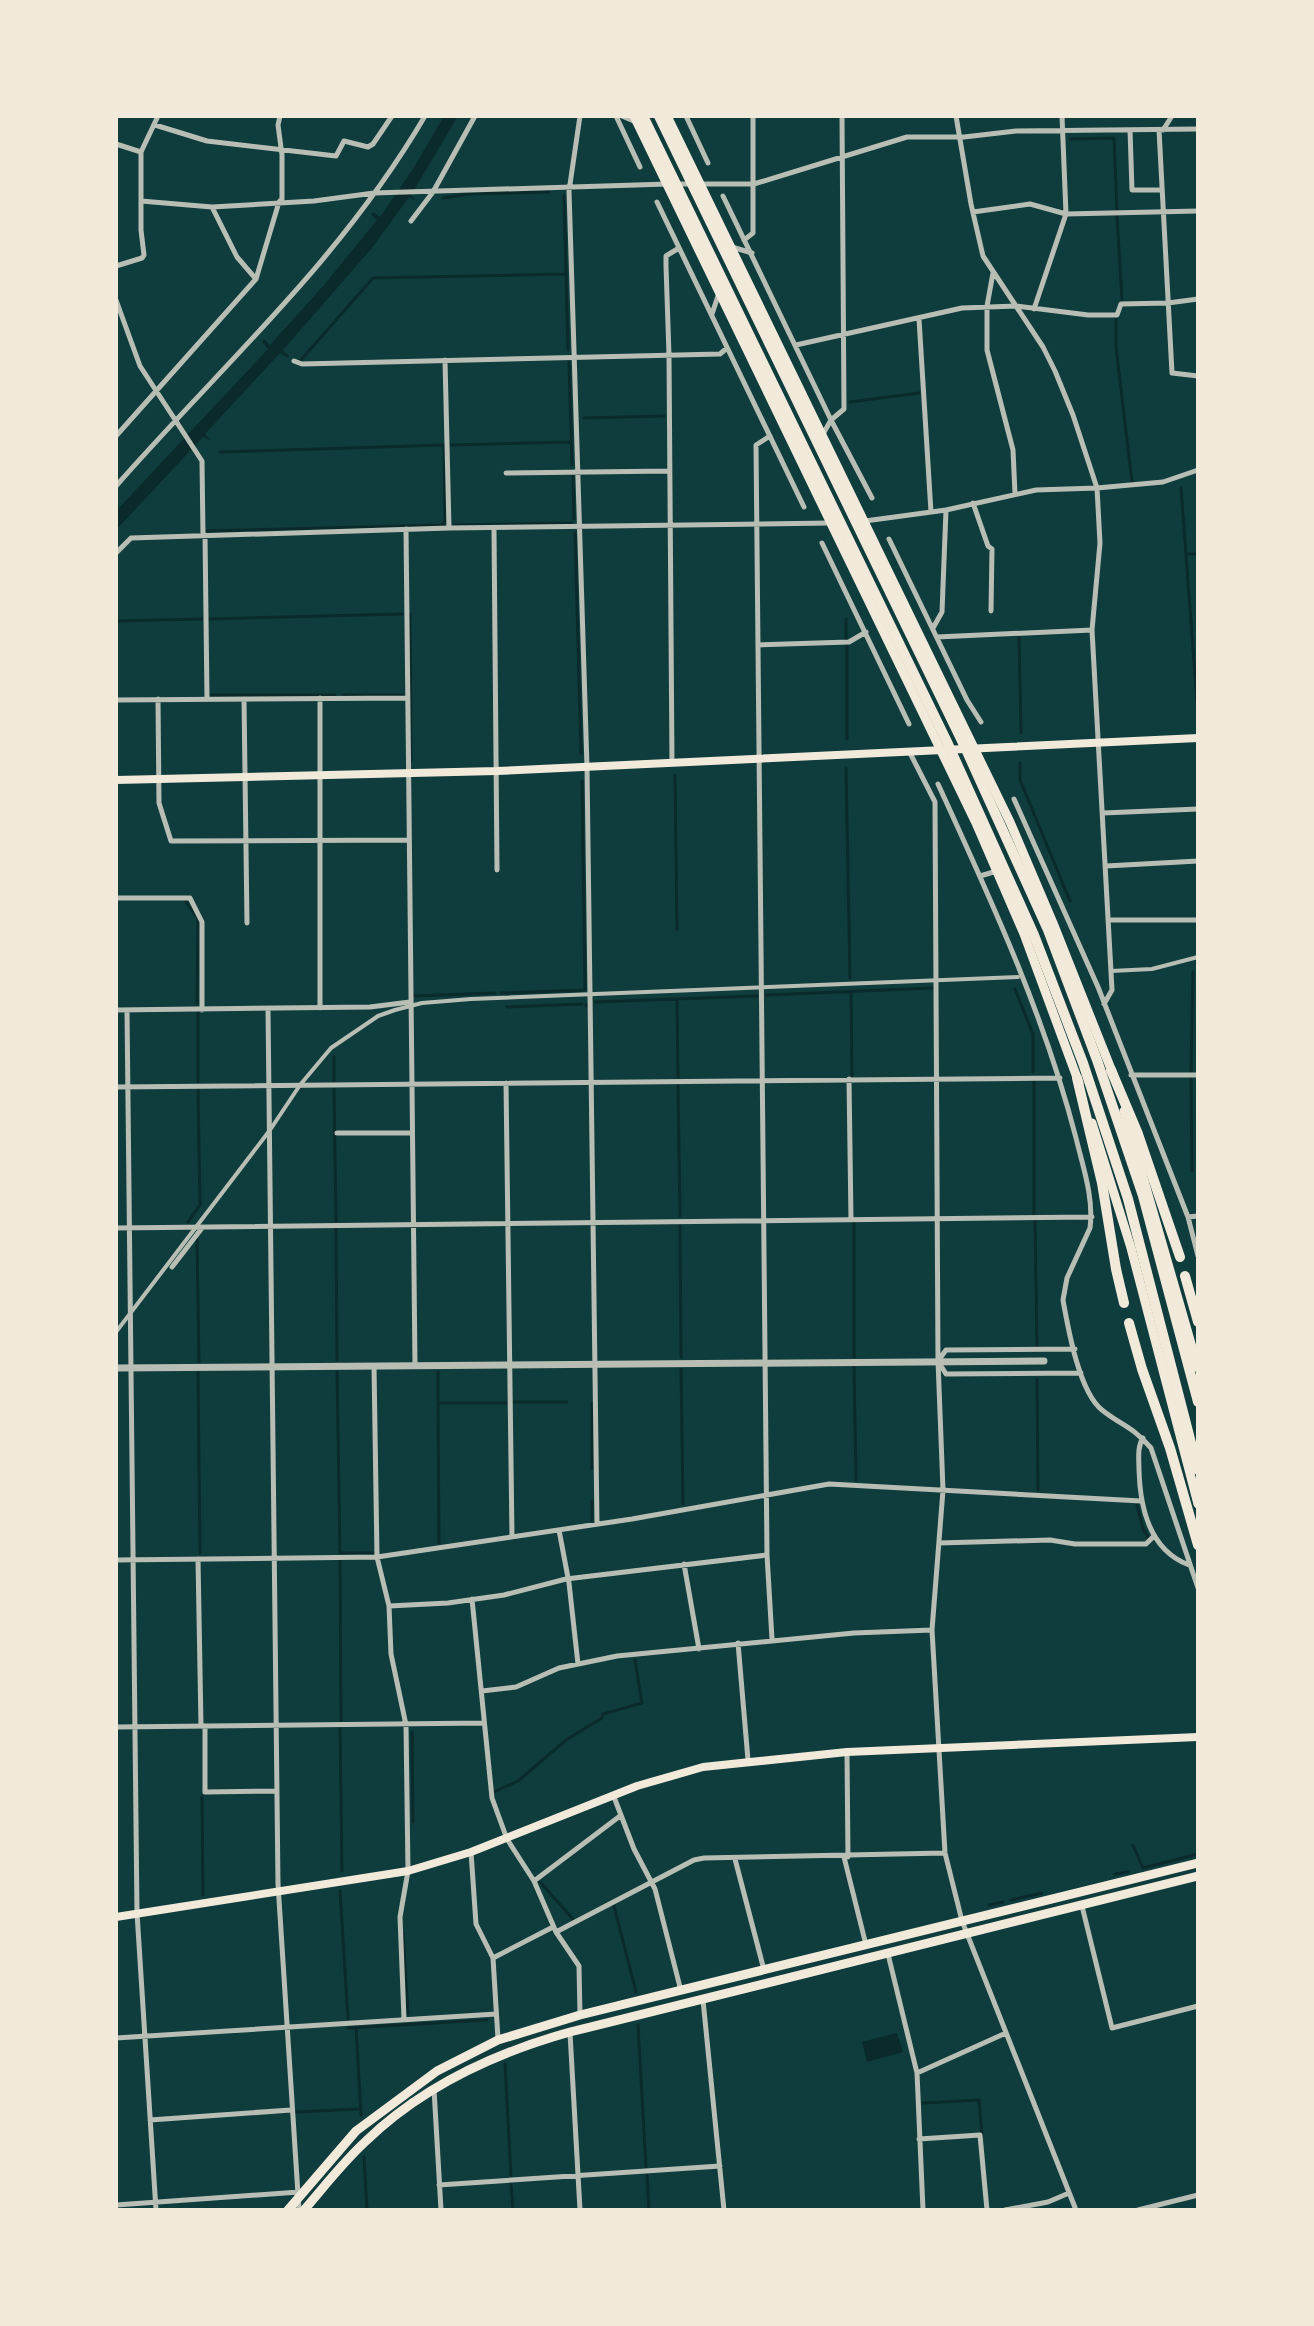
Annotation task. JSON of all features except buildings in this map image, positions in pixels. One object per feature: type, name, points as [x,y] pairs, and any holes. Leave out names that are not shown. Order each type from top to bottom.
[{"type":"highway","points":[[659,116],[964,745],[1043,919],[1097,1060],[1143,1196],[1198,1402]]},
{"type":"highway","points":[[638,118],[948,744],[1034,935],[1083,1063],[1128,1199],[1198,1470]]},
{"type":"highway","points":[[1111,1070],[1148,1162],[1180,1257]]},
{"type":"highway","points":[[1077,1078],[1102,1183],[1124,1303]]},
{"type":"highway","points":[[1185,1276],[1198,1322]]},
{"type":"highway","points":[[1129,1323],[1198,1545]]},
{"type":"main road","points":[[667,116],[1010,822],[1053,923],[1111,1070],[1198,1368]]},
{"type":"main road","points":[[638,118],[943,751],[1036,963],[1077,1078],[1131,1248],[1198,1504]]},
{"type":"main road","points":[[116,780],[497,771],[1198,738]]},
{"type":"main road","points":[[116,1917],[408,1871],[507,1839],[682,1772],[748,1760],[940,1747],[1198,1737]]},
{"type":"main road","points":[[288,2210],[356,2131],[383,2109],[437,2071],[498,2040],[580,2015],[1198,1863]]},
{"type":"main road","points":[[302,2210],[365,2141],[433,2088],[507,2051],[570,2032],[1198,1876]]},
{"type":"street","points":[[116,266],[144,255],[141,152],[158,116]]},
{"type":"street","points":[[116,436],[256,279],[282,199],[280,116]]},
{"type":"street","points":[[155,125],[207,141],[336,156],[344,141],[368,147],[373,144],[392,116]]},
{"type":"street","points":[[116,486],[319,266],[391,172],[425,116]]},
{"type":"street","points":[[411,221],[433,192],[475,116]]},
{"type":"street","points":[[580,116],[569,191],[587,767],[597,1524]]},
{"type":"street","points":[[638,118],[619,116],[640,167]]},
{"type":"street","points":[[686,116],[708,163]]},
{"type":"street","points":[[744,240],[753,233],[753,116]]},
{"type":"street","points":[[823,435],[831,420],[844,409],[842,116]]},
{"type":"street","points":[[956,116],[983,256],[1043,347],[1055,371],[1097,488],[1100,543],[1092,630],[1112,990],[1104,1004]]},
{"type":"street","points":[[1034,309],[1066,214],[1062,116]]},
{"type":"street","points":[[1172,116],[1161,130],[1172,373],[1198,376]]},
{"type":"street","points":[[141,201],[212,207],[374,193],[754,184],[907,137],[959,137],[1016,131],[1198,129]]},
{"type":"street","points":[[1130,130],[1132,190],[1162,190]]},
{"type":"street","points":[[116,144],[141,152]]},
{"type":"street","points":[[723,196],[872,498]]},
{"type":"street","points":[[657,202],[804,507]]},
{"type":"street","points":[[973,212],[1030,204],[1066,214],[1198,211]]},
{"type":"street","points":[[212,207],[237,257],[256,279]]},
{"type":"street","points":[[731,246],[752,253]]},
{"type":"street","points":[[672,763],[666,256],[679,248]]},
{"type":"street","points":[[993,272],[987,306],[987,350],[1013,450],[1015,494]]},
{"type":"street","points":[[712,315],[720,291]]},
{"type":"street","points":[[796,345],[962,308],[1016,306],[1117,315],[1121,304],[1198,299]]},
{"type":"street","points":[[116,300],[140,366],[202,461],[207,699]]},
{"type":"street","points":[[919,319],[931,512]]},
{"type":"street","points":[[294,361],[302,364],[720,354],[727,348]]},
{"type":"street","points":[[445,360],[449,528]]},
{"type":"street","points":[[770,436],[756,445],[765,1081],[767,1555],[772,1639]]},
{"type":"street","points":[[780,456],[801,458]]},
{"type":"street","points":[[116,553],[131,538],[449,528],[865,521],[946,510],[1036,490],[1163,482],[1198,470]]},
{"type":"street","points":[[506,473],[670,471]]},
{"type":"street","points":[[973,503],[988,546],[992,549],[991,611]]},
{"type":"street","points":[[933,628],[942,612],[946,510]]},
{"type":"street","points":[[406,529],[415,1365]]},
{"type":"street","points":[[494,529],[497,870]]},
{"type":"street","points":[[889,539],[967,700],[981,722]]},
{"type":"street","points":[[822,543],[909,724]]},
{"type":"street","points":[[926,648],[939,640],[1092,630]]},
{"type":"street","points":[[758,645],[849,642],[866,632]]},
{"type":"street","points":[[884,668],[899,663]]},
{"type":"street","points":[[320,698],[320,1008]]},
{"type":"street","points":[[116,700],[407,698]]},
{"type":"street","points":[[158,699],[159,803],[171,841],[409,840]]},
{"type":"street","points":[[244,699],[247,923]]},
{"type":"street","points":[[910,753],[935,802],[938,1361],[943,1490],[932,1630],[945,1853],[966,1934],[1076,2210]]},
{"type":"street","points":[[938,784],[1016,958],[1060,1078],[1081,1159],[1092,1217],[1063,1288],[1064,1307],[1081,1373],[1094,1403],[1137,1431],[1151,1448],[1198,1588]]},
{"type":"street","points":[[1014,799],[1159,1139],[1188,1217],[1198,1256]]},
{"type":"street","points":[[935,802],[945,801]]},
{"type":"street","points":[[1103,813],[1198,809]]},
{"type":"street","points":[[1010,822],[1029,831]]},
{"type":"street","points":[[1106,866],[1198,861]]},
{"type":"street","points":[[980,876],[997,871]]},
{"type":"street","points":[[116,898],[190,898],[202,922],[202,1010]]},
{"type":"street","points":[[1110,920],[1198,920]]},
{"type":"street","points":[[1111,971],[1152,969],[1198,957]]},
{"type":"street","points":[[172,1267],[300,1085],[331,1048],[378,1016],[395,1010],[431,1002],[471,999],[1018,977]]},
{"type":"street","points":[[116,1010],[396,1006],[411,1002]]},
{"type":"street","points":[[268,1009],[279,1891],[296,2183],[302,2210]]},
{"type":"street","points":[[127,1010],[137,1913],[156,2210]]},
{"type":"street","points":[[1131,1075],[1198,1075]]},
{"type":"street","points":[[116,1087],[1060,1078]]},
{"type":"street","points":[[849,1079],[851,1220]]},
{"type":"street","points":[[506,1083],[512,1537]]},
{"type":"street","points":[[337,1133],[412,1133]]},
{"type":"street","points":[[1188,1217],[1198,1216]]},
{"type":"street","points":[[116,1228],[1092,1217]]},
{"type":"street","points":[[116,1332],[199,1228]]},
{"type":"street","points":[[938,1361],[946,1350],[1075,1349]]},
{"type":"street","points":[[938,1361],[946,1374],[1081,1373]]},
{"type":"street","points":[[116,1368],[1044,1361]]},
{"type":"street","points":[[374,1366],[377,1557],[389,1606],[391,1654],[406,1725],[408,1871],[400,1917],[404,2019]]},
{"type":"street","points":[[1143,1438],[1139,1443],[1141,1501],[1153,1537],[1169,1554],[1190,1565]]},
{"type":"street","points":[[116,1560],[377,1557],[597,1524],[829,1484],[1141,1501]]},
{"type":"street","points":[[559,1530],[578,1664]]},
{"type":"street","points":[[939,1543],[1050,1540],[1075,1544],[1146,1544],[1153,1537]]},
{"type":"street","points":[[389,1606],[504,1595],[566,1579],[767,1555]]},
{"type":"street","points":[[198,1559],[205,1792],[277,1791]]},
{"type":"street","points":[[684,1564],[699,1649]]},
{"type":"street","points":[[472,1599],[492,1798],[507,1839],[534,1881],[555,1929],[579,1966],[580,2015]]},
{"type":"street","points":[[482,1691],[516,1687],[559,1668],[617,1656],[772,1639],[886,1630],[932,1630]]},
{"type":"street","points":[[738,1643],[748,1760]]},
{"type":"street","points":[[116,1727],[484,1723]]},
{"type":"street","points":[[847,1752],[846,1857],[866,1945]]},
{"type":"street","points":[[614,1797],[652,1883],[681,1991]]},
{"type":"street","points":[[534,1881],[620,1816]]},
{"type":"street","points":[[471,1852],[476,1924],[493,1958],[498,2040]]},
{"type":"street","points":[[493,1958],[694,1860],[945,1853]]},
{"type":"street","points":[[735,1859],[764,1971]]},
{"type":"street","points":[[1082,1905],[1112,2028],[1198,2006]]},
{"type":"street","points":[[888,1953],[917,2073],[923,2210]]},
{"type":"street","points":[[703,2000],[724,2210]]},
{"type":"street","points":[[116,2038],[496,2014]]},
{"type":"street","points":[[570,2032],[580,2210]]},
{"type":"street","points":[[917,2073],[1006,2033]]},
{"type":"street","points":[[433,2088],[441,2210]]},
{"type":"street","points":[[150,2120],[291,2110]]},
{"type":"street","points":[[919,2139],[980,2135],[987,2210]]},
{"type":"street","points":[[439,2185],[720,2166]]},
{"type":"street","points":[[1005,2210],[1048,2202],[1070,2193]]},
{"type":"street","points":[[116,2205],[299,2194]]},
{"type":"street","points":[[1138,2210],[1198,2195]]},
{"type":"water","points":[[444,116],[458,116],[411,195],[417,201],[409,197],[372,248],[283,350],[288,358],[280,353],[205,434],[212,441],[203,437],[116,530],[116,511],[268,349],[262,342],[264,339],[270,345],[324,285],[377,220],[371,215],[373,212],[380,217]]},
{"type":"water","points":[[897,2033],[903,2052],[867,2062],[862,2042]]},
{"type":"waterway","points":[[1070,139],[1114,138],[1117,210]]},
{"type":"waterway","points":[[443,198],[469,194],[549,192]]},
{"type":"waterway","points":[[564,196],[568,350]]},
{"type":"waterway","points":[[1117,217],[1122,300]]},
{"type":"waterway","points":[[300,361],[373,278],[566,274]]},
{"type":"waterway","points":[[1116,319],[1116,347],[1132,482]]},
{"type":"waterway","points":[[569,362],[572,465]]},
{"type":"waterway","points":[[850,402],[919,393]]},
{"type":"waterway","points":[[584,418],[664,416]]},
{"type":"waterway","points":[[451,445],[571,442]]},
{"type":"waterway","points":[[207,531],[442,525],[445,521],[444,445],[220,452]]},
{"type":"waterway","points":[[573,476],[574,519]]},
{"type":"waterway","points":[[1181,488],[1198,715]]},
{"type":"waterway","points":[[454,525],[572,523]]},
{"type":"waterway","points":[[575,533],[581,754]]},
{"type":"waterway","points":[[1186,554],[1198,554]]},
{"type":"waterway","points":[[208,619],[402,614]]},
{"type":"waterway","points":[[410,614],[411,761]]},
{"type":"waterway","points":[[116,621],[202,619]]},
{"type":"waterway","points":[[846,619],[846,639]]},
{"type":"waterway","points":[[1019,637],[1021,733]]},
{"type":"waterway","points":[[847,645],[847,739]]},
{"type":"waterway","points":[[211,695],[335,695]]},
{"type":"waterway","points":[[343,695],[403,695]]},
{"type":"waterway","points":[[1020,763],[1020,780],[1070,901]]},
{"type":"waterway","points":[[846,768],[850,978]]},
{"type":"waterway","points":[[675,775],[677,930]]},
{"type":"waterway","points":[[501,993],[585,990],[582,781]]},
{"type":"waterway","points":[[184,899],[198,919],[197,1003]]},
{"type":"waterway","points":[[1191,1072],[1193,972]]},
{"type":"waterway","points":[[766,995],[933,988]]},
{"type":"waterway","points":[[1015,989],[1033,1034],[1033,1072]]},
{"type":"waterway","points":[[851,992],[852,1076]]},
{"type":"waterway","points":[[413,994],[495,993]]},
{"type":"waterway","points":[[595,1002],[757,996]]},
{"type":"waterway","points":[[677,1001],[678,1077]]},
{"type":"waterway","points":[[507,1007],[582,1004]]},
{"type":"waterway","points":[[198,1013],[198,1082]]},
{"type":"waterway","points":[[334,1057],[334,1081]]},
{"type":"waterway","points":[[1191,1079],[1192,1171]]},
{"type":"waterway","points":[[1034,1080],[1034,1214]]},
{"type":"waterway","points":[[678,1086],[680,1216]]},
{"type":"waterway","points":[[188,1222],[200,1205],[198,1089]]},
{"type":"waterway","points":[[334,1089],[336,1221]]},
{"type":"waterway","points":[[1035,1221],[1037,1346]]},
{"type":"waterway","points":[[854,1223],[854,1357]]},
{"type":"waterway","points":[[680,1226],[681,1357]]},
{"type":"waterway","points":[[336,1229],[337,1360]]},
{"type":"waterway","points":[[197,1239],[199,1362]]},
{"type":"waterway","points":[[854,1366],[856,1480]]},
{"type":"waterway","points":[[681,1369],[683,1504]]},
{"type":"waterway","points":[[198,1372],[200,1553]]},
{"type":"waterway","points":[[337,1372],[340,1553],[372,1553]]},
{"type":"waterway","points":[[438,1372],[438,1403]]},
{"type":"waterway","points":[[1037,1379],[1038,1490]]},
{"type":"waterway","points":[[514,1402],[567,1402]]},
{"type":"waterway","points":[[439,1543],[438,1403],[507,1403]]},
{"type":"waterway","points":[[592,1403],[592,1468]]},
{"type":"waterway","points":[[592,1501],[592,1520]]},
{"type":"waterway","points":[[1137,1505],[1143,1529],[1150,1540]]},
{"type":"waterway","points":[[340,1561],[341,1721]]},
{"type":"waterway","points":[[492,1793],[518,1781],[566,1740],[602,1718],[603,1714],[642,1703],[635,1660]]},
{"type":"waterway","points":[[340,1729],[342,1871]]},
{"type":"waterway","points":[[412,1732],[413,1822]]},
{"type":"waterway","points":[[202,1797],[203,1895]]},
{"type":"waterway","points":[[1133,1845],[1143,1868],[1198,1854]]},
{"type":"waterway","points":[[1115,1874],[1128,1872]]},
{"type":"waterway","points":[[540,1882],[573,1919]]},
{"type":"waterway","points":[[340,1891],[348,2019]]},
{"type":"waterway","points":[[1011,1900],[1042,1893]]},
{"type":"waterway","points":[[989,1905],[1003,1902]]},
{"type":"waterway","points":[[614,1906],[636,1992]]},
{"type":"waterway","points":[[403,1933],[408,2014]]},
{"type":"waterway","points":[[348,2028],[487,2020]]},
{"type":"waterway","points":[[638,2025],[646,2167]]},
{"type":"waterway","points":[[356,2027],[361,2115]]},
{"type":"waterway","points":[[505,2064],[511,2176]]},
{"type":"waterway","points":[[923,2103],[979,2100],[982,2136]]},
{"type":"waterway","points":[[296,2112],[359,2109]]},
{"type":"waterway","points":[[364,2157],[367,2210]]},
{"type":"waterway","points":[[647,2175],[649,2210]]},
{"type":"waterway","points":[[511,2184],[513,2210]]}]
